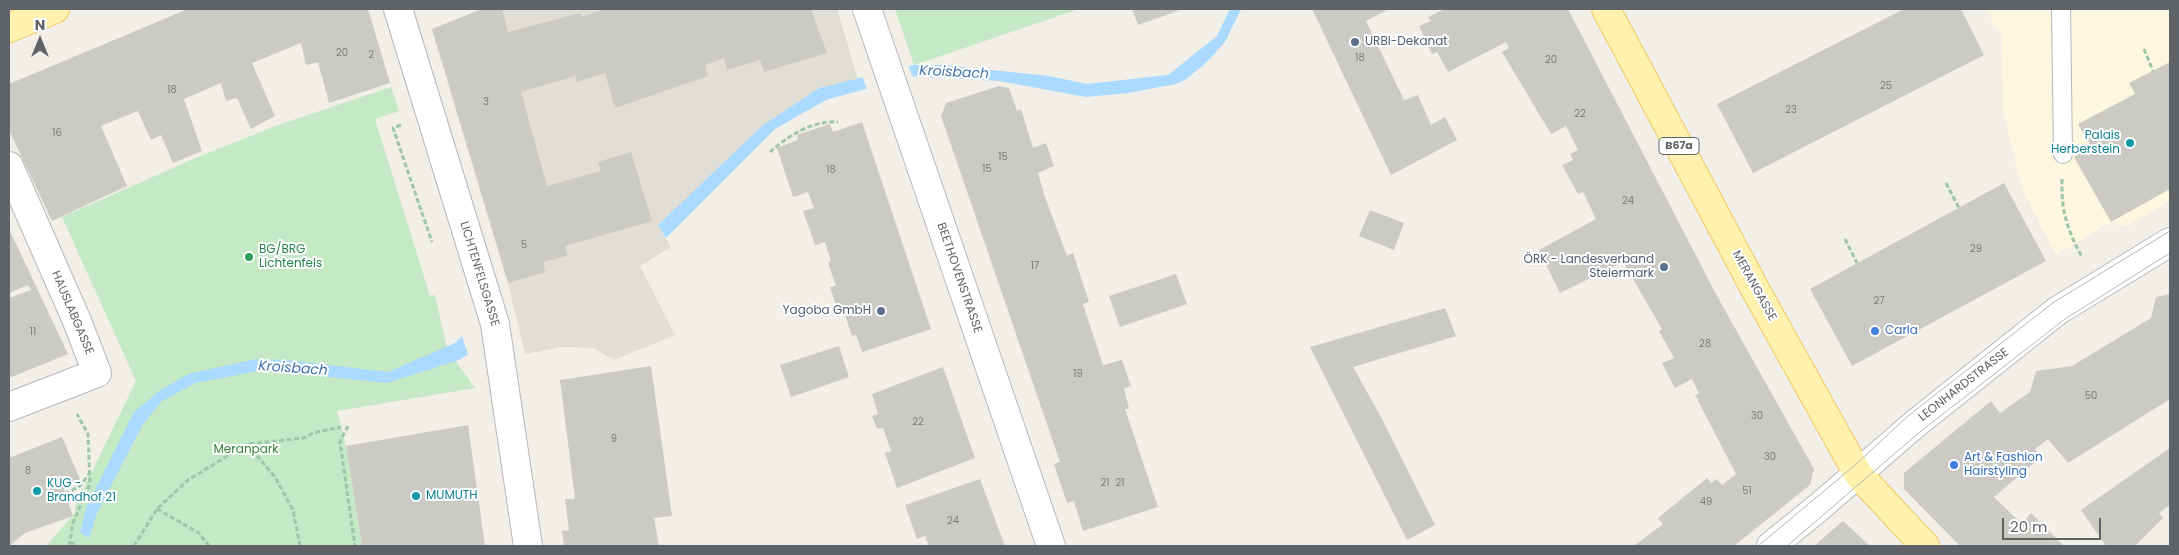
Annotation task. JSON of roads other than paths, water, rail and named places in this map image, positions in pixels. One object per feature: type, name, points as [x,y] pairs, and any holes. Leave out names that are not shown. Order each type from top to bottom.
[{"type":"main road","points":[[9,28],[55,9]]},
{"type":"main road","name":"MERANGASSE","points":[[1606,9],[1754,289],[1858,474],[1924,546]]},
{"type":"street","name":"LICHTENFELSGASSE","points":[[398,9],[495,324],[528,546]]},
{"type":"street","name":"BEETHOVENSTRASSE","points":[[867,9],[1051,546]]},
{"type":"street","name":"HAUSLABGASSE","points":[[9,407],[97,373],[77,321],[12,182]]},
{"type":"street","name":"LEONHARDSTRASSE","points":[[1771,546],[1915,424],[2057,311],[2170,242]]},
{"type":"lane","points":[[2061,9],[2063,154]]},
{"type":"water","name":"Kroisbach","points":[[1230,9],[1241,9],[1225,42],[1206,63],[1185,80],[1176,84],[1128,93],[1086,97],[999,81],[912,76],[826,100],[775,129],[666,238],[658,225],[762,126],[819,88],[914,65],[943,65],[1049,76],[1087,84],[1168,75],[1217,36]]},
{"type":"water","name":"Kroisbach","points":[[462,336],[468,354],[459,360],[387,383],[264,370],[195,383],[162,401],[143,424],[97,513],[89,538],[80,533],[86,508],[134,412],[158,392],[188,374],[256,359],[287,360],[388,372],[455,343]]},
{"type":"tram line","points":[[1758,546],[1854,466],[1908,416],[2054,302],[2170,231]]},
{"type":"tram line","points":[[1787,546],[1921,431],[2065,319],[2170,253]]},
{"type":"place","name":"URBI-Dekanat","points":[[1355,42]]},
{"type":"place","name":"Palais Herberstein","points":[[2130,143]]},
{"type":"place","name":"BG/BRG Lichtenfels","points":[[249,257]]},
{"type":"place","name":"ÖRK - Landesverband Steiermark","points":[[1664,267]]},
{"type":"place","name":"Yagoba GmbH","points":[[881,311]]},
{"type":"place","name":"Carla","points":[[1875,331]]},
{"type":"place","name":"Art & Fashion Hairstyling","points":[[1954,465]]},
{"type":"place","name":"KUG - Brandhof 21","points":[[37,491]]},
{"type":"place","name":"MUMUTH","points":[[416,496]]},
{"type":"park label","name":"Meranpark","points":[[246,450]]}]
